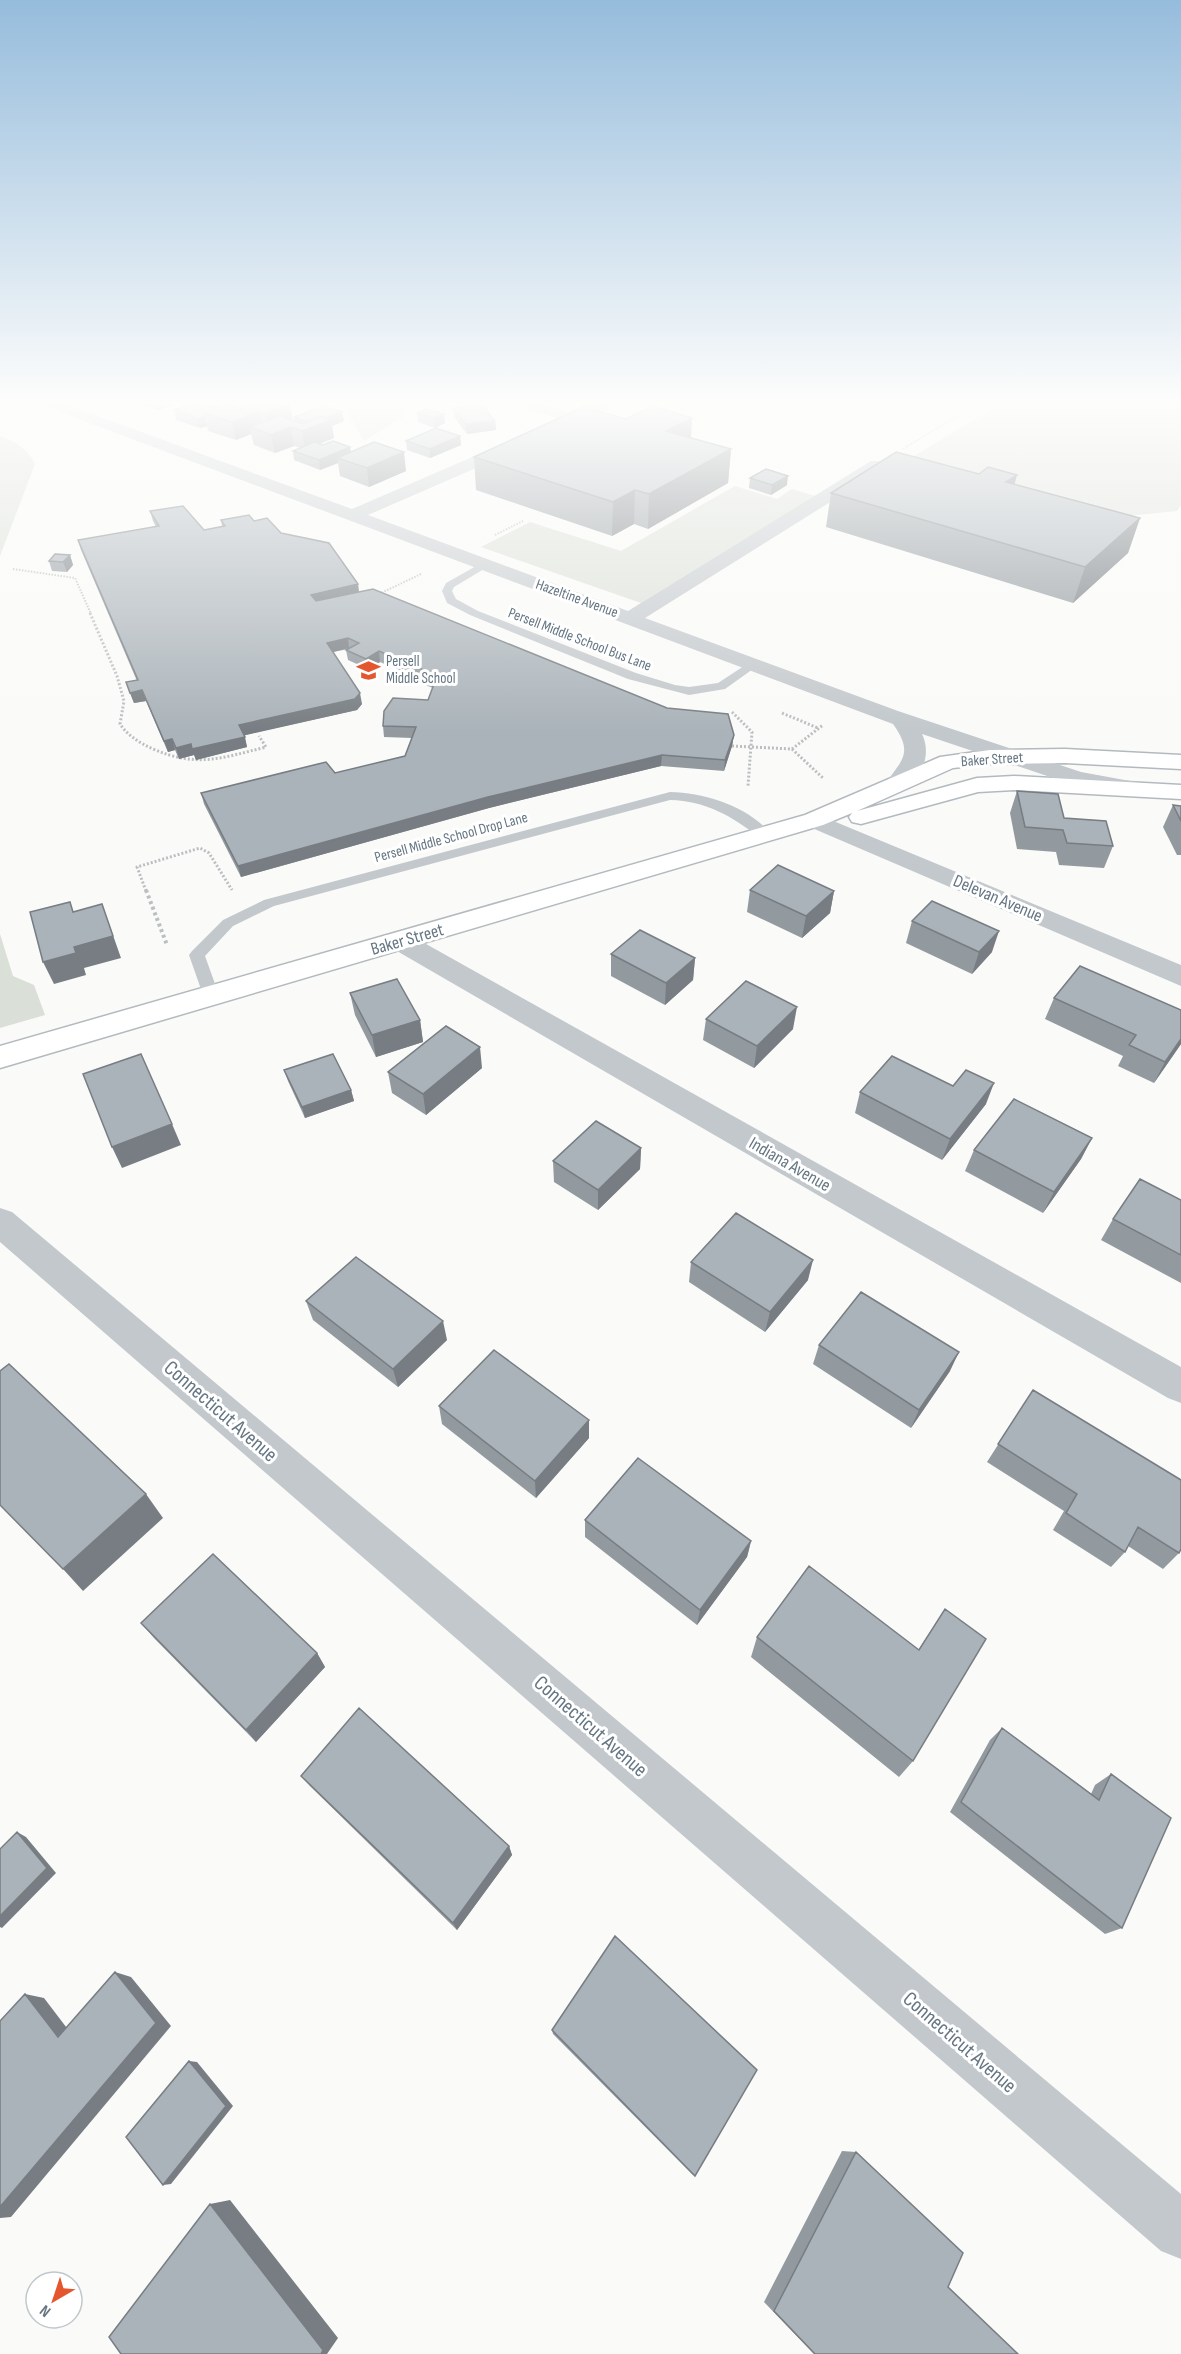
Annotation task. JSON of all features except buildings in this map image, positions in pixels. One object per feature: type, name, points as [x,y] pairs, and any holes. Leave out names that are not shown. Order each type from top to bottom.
[{"type":"street","name":"Hazeltine Avenue","points":[[348,513],[901,720],[1076,778],[1147,790]]},
{"type":"street","points":[[354,515],[359,513]]},
{"type":"street","points":[[631,618],[801,513]]},
{"type":"street","points":[[897,784],[910,773],[915,763],[916,750],[916,740],[901,720]]},
{"type":"street","name":"Baker Street","points":[[0,1057],[814,820],[948,762],[1008,757],[1065,756],[1181,762]]},
{"type":"street","name":"Baker Street","points":[[814,820],[871,816],[977,785],[1014,783],[1181,792]]},
{"type":"street","name":"Delevan Avenue","points":[[814,820],[1181,976]]},
{"type":"street","name":"Indiana Avenue","points":[[400,941],[1181,1386]]},
{"type":"street","name":"Connecticut Avenue","points":[[0,1222],[1181,2231]]},
{"type":"lane","name":"Persell Middle School Bus Lane","points":[[485,564],[450,585],[447,591],[451,601],[474,613],[632,676],[673,688],[706,690],[720,686],[754,664]]},
{"type":"lane","name":"Persell Middle School Drop Lane","points":[[211,995],[197,955],[228,923],[269,903],[670,796],[701,798],[718,804],[739,814],[765,835]]},
{"type":"path","points":[[13,568],[75,578],[117,676],[124,701],[120,724],[133,739],[176,760],[199,764],[266,747],[260,736]]},
{"type":"path","points":[[376,596],[428,570]]},
{"type":"path","points":[[726,710],[753,732],[748,788]]},
{"type":"path","points":[[782,713],[819,728]]},
{"type":"path","points":[[792,749],[827,722]]},
{"type":"path","points":[[732,746],[792,749],[830,785]]},
{"type":"path","points":[[138,867],[168,949]]},
{"type":"shaded area","points":[[0,513],[16,513],[0,556]]},
{"type":"shaded area","points":[[688,513],[788,513],[641,603],[481,547],[530,522],[621,551]]},
{"type":"shaded area","points":[[1114,513],[1158,513],[1127,516]]},
{"type":"shaded area","points":[[0,934],[13,976],[34,985],[45,1015],[0,1028]]},
{"type":"place","name":"Persell Middle School","points":[[368,670]]}]
